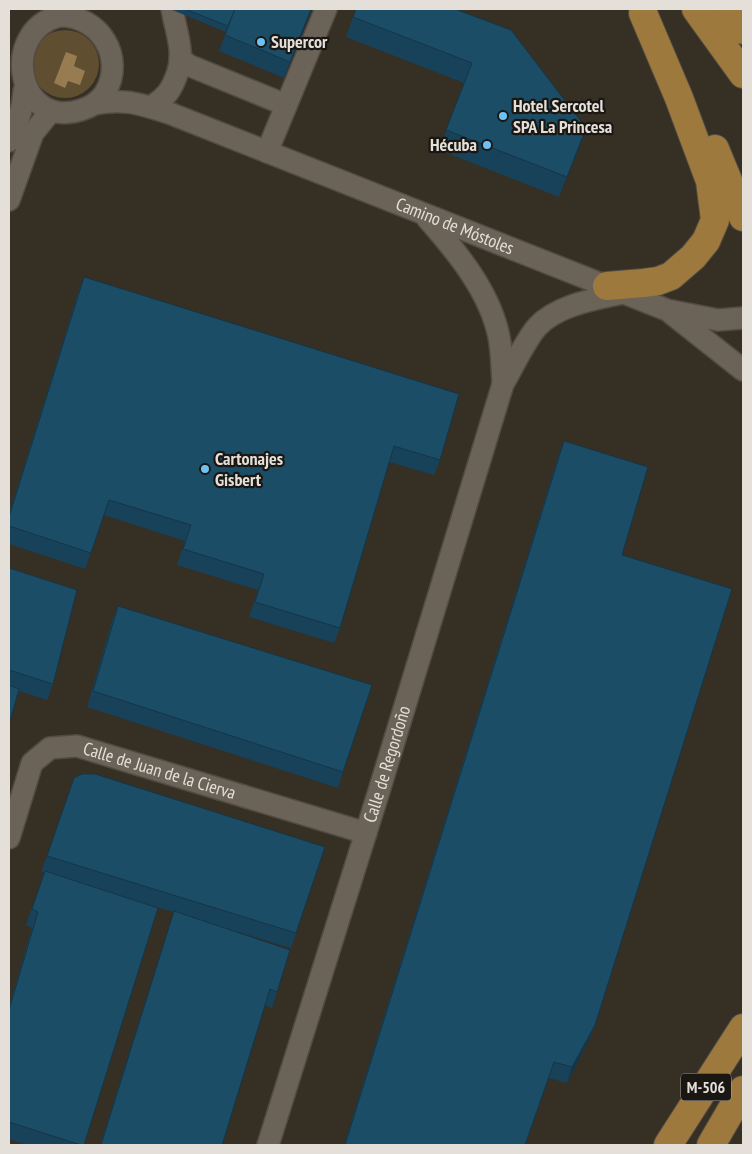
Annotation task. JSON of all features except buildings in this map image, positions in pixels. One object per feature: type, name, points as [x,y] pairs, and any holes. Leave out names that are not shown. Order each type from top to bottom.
[{"type":"highway","points":[[696,9],[743,74]]},
{"type":"highway","points":[[727,9],[743,30]]},
{"type":"highway","points":[[642,11],[702,119],[743,217]]},
{"type":"highway","points":[[615,289],[658,281],[671,276],[698,252],[706,241],[714,220],[710,181],[679,98],[642,11]]},
{"type":"highway","points":[[700,1095],[743,1006]]},
{"type":"highway","name":"M-506","points":[[668,1145],[743,1028]]},
{"type":"highway","name":"M-506","points":[[712,1145],[743,1090]]},
{"type":"highway","points":[[712,1145],[743,1105]]},
{"type":"street","points":[[162,109],[164,98],[170,91],[180,65],[180,42],[172,9]]},
{"type":"street","points":[[267,152],[326,9]]},
{"type":"street","points":[[9,140],[20,117],[23,105],[17,80],[14,50],[29,30],[38,23],[59,16],[81,14],[109,48],[112,74],[106,91],[101,99],[94,104],[71,112],[51,111],[41,106],[17,80]]},
{"type":"street","points":[[180,58],[188,65],[286,105]]},
{"type":"street","name":"Camino de Móstoles","points":[[112,74],[135,92],[162,109]]},
{"type":"street","name":"Camino de Móstoles","points":[[94,104],[120,100],[162,109],[424,216],[667,310],[718,320],[743,318]]},
{"type":"street","points":[[9,200],[33,133],[51,111]]},
{"type":"street","points":[[424,216],[466,267],[489,306],[499,336],[503,384]]},
{"type":"street","points":[[503,384],[538,326],[552,316],[577,303],[615,289]]},
{"type":"street","points":[[667,310],[743,370]]},
{"type":"street","name":"Calle de Regordoño","points":[[268,1145],[366,833],[503,384]]},
{"type":"street","name":"Calle de Juan de la Cierva","points":[[9,838],[32,763],[50,748],[77,746],[366,833]]},
{"type":"shaded area","points":[[65,30],[78,32],[89,40],[97,51],[99,64],[97,77],[89,88],[78,96],[65,98],[52,96],[41,88],[33,77],[31,64],[33,51],[41,40],[52,32]]},
{"type":"shaded area","points":[[66,52],[77,56],[74,66],[85,71],[80,85],[68,81],[65,88],[54,83]]},
{"type":"place","name":"Supercor","points":[[261,42]]},
{"type":"place","name":"Hotel Sercotel SPA La Princesa","points":[[503,116]]},
{"type":"place","name":"Hécuba","points":[[487,145]]},
{"type":"place","name":"Cartonajes Gisbert","points":[[205,469]]}]
